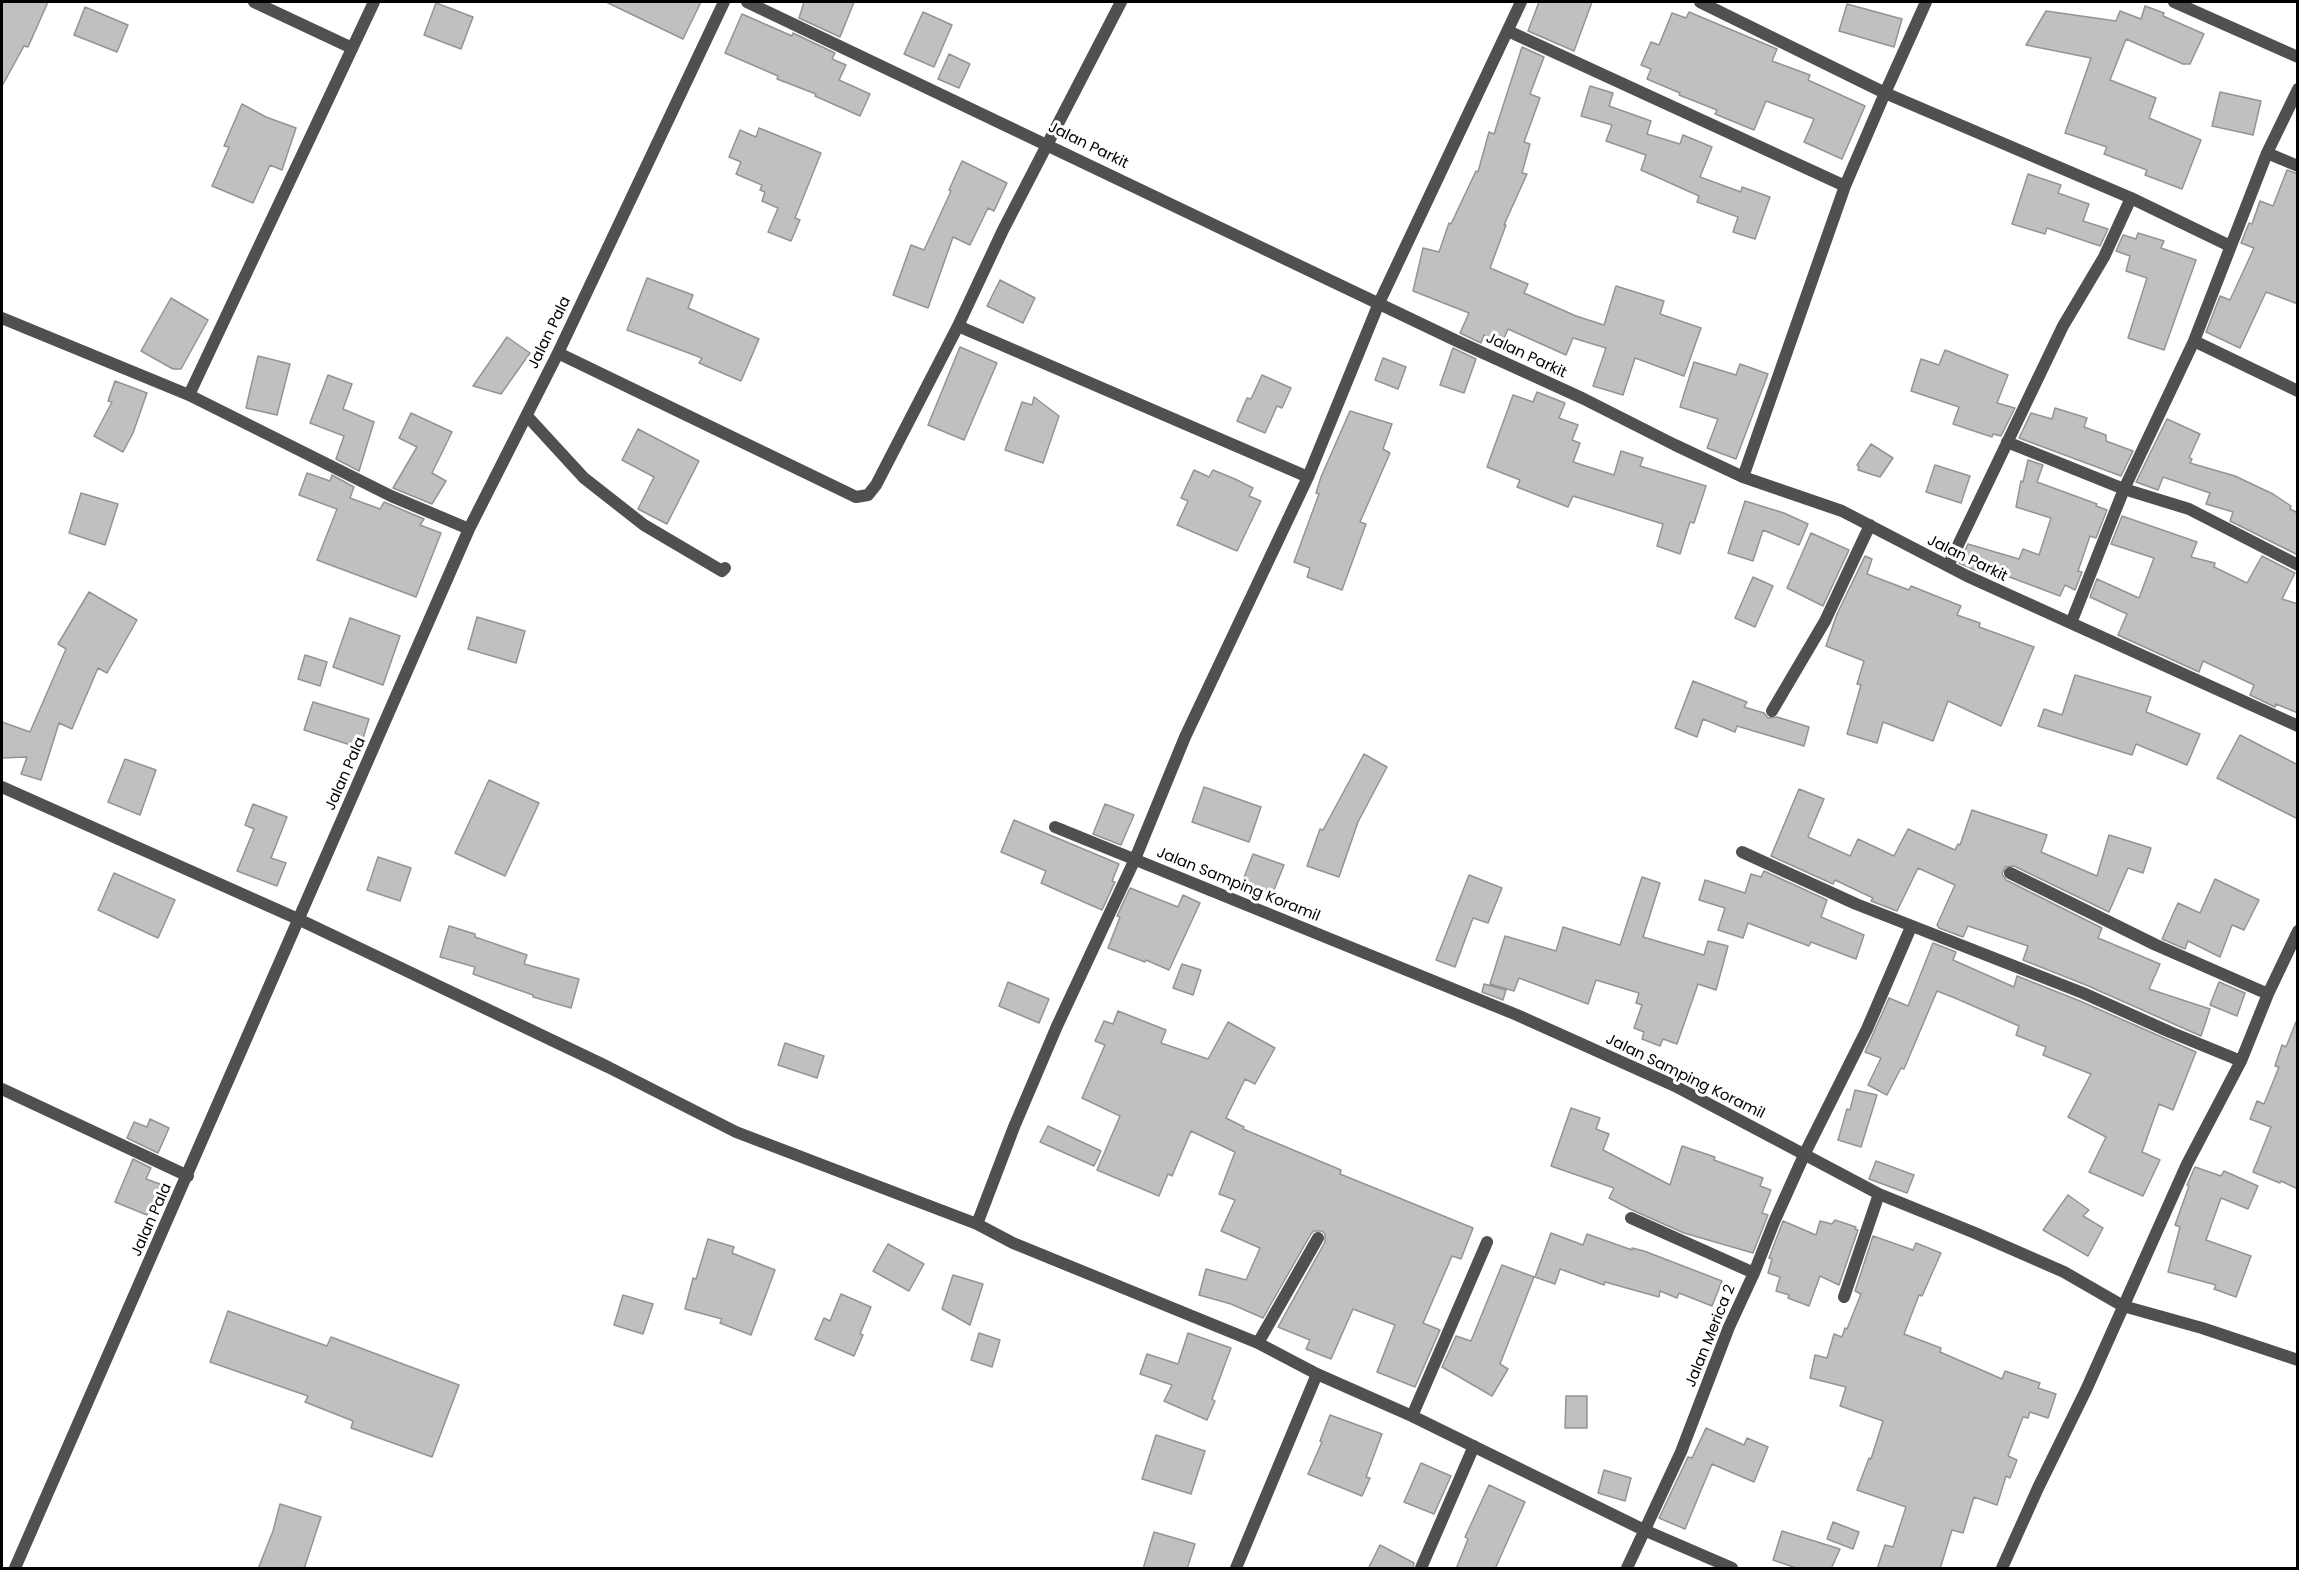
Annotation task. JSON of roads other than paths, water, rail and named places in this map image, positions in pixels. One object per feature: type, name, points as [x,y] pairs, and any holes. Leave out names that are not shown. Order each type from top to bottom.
[{"type":"street","points":[[254,2],[352,48]]},
{"type":"street","points":[[189,395],[374,2]]},
{"type":"street","name":"Jalan Pala","points":[[15,1569],[469,529],[558,353],[724,2]]},
{"type":"street","name":"Jalan Parkit","points":[[747,2],[1743,477],[1842,512],[1948,566],[2298,726]]},
{"type":"street","points":[[558,353],[856,497],[868,495],[876,485],[958,326],[1003,230],[1121,2]]},
{"type":"street","points":[[977,1224],[1014,1127],[1057,1026],[1136,859],[1185,737],[1308,477],[1379,303],[1521,2]]},
{"type":"street","points":[[1700,2],[1885,93],[2132,198],[2230,246]]},
{"type":"street","points":[[1743,477],[1845,186],[1926,2]]},
{"type":"street","points":[[2174,2],[2298,57]]},
{"type":"street","points":[[1508,31],[1845,186]]},
{"type":"street","points":[[2071,623],[2124,489],[2194,341],[2267,153],[2298,89]]},
{"type":"street","points":[[2267,153],[2298,165]]},
{"type":"street","points":[[1948,566],[2062,326],[2104,257],[2132,198]]},
{"type":"street","points":[[2,318],[189,395],[391,496],[469,529]]},
{"type":"street","points":[[958,326],[1308,477]]},
{"type":"street","points":[[2194,341],[2298,391]]},
{"type":"street","points":[[527,416],[584,478],[644,525],[722,571],[725,568]]},
{"type":"street","points":[[2007,442],[2124,489],[2189,509],[2298,565]]},
{"type":"street","points":[[1772,711],[1825,621],[1870,525]]},
{"type":"street","points":[[2,787],[298,919],[608,1067],[736,1132],[977,1224],[1013,1243],[1258,1343],[1317,1374],[1412,1416],[1644,1530],[1732,1569]]},
{"type":"street","name":"Jalan Samping Koramil","points":[[1055,827],[1516,1015],[1675,1086],[1879,1194],[2064,1272],[2123,1306],[2202,1328],[2298,1360]]},
{"type":"street","points":[[1742,852],[1911,927],[2083,993],[2169,1032],[2241,1061]]},
{"type":"street","points":[[2010,873],[2156,945],[2268,994]]},
{"type":"street","name":"Jalan Merica 2","points":[[1627,1569],[1681,1452],[1729,1327],[1805,1153],[1867,1029],[1911,927]]},
{"type":"street","points":[[2002,1569],[2038,1488],[2086,1390],[2187,1164],[2241,1061],[2268,994],[2298,931]]},
{"type":"street","points":[[2,1089],[188,1176]]},
{"type":"street","points":[[1844,1297],[1879,1194]]},
{"type":"street","points":[[1631,1218],[1754,1274]]},
{"type":"street","points":[[1258,1343],[1318,1238]]},
{"type":"street","points":[[1412,1416],[1487,1242]]},
{"type":"street","points":[[1236,1569],[1317,1374]]},
{"type":"street","points":[[1421,1569],[1474,1446]]}]
